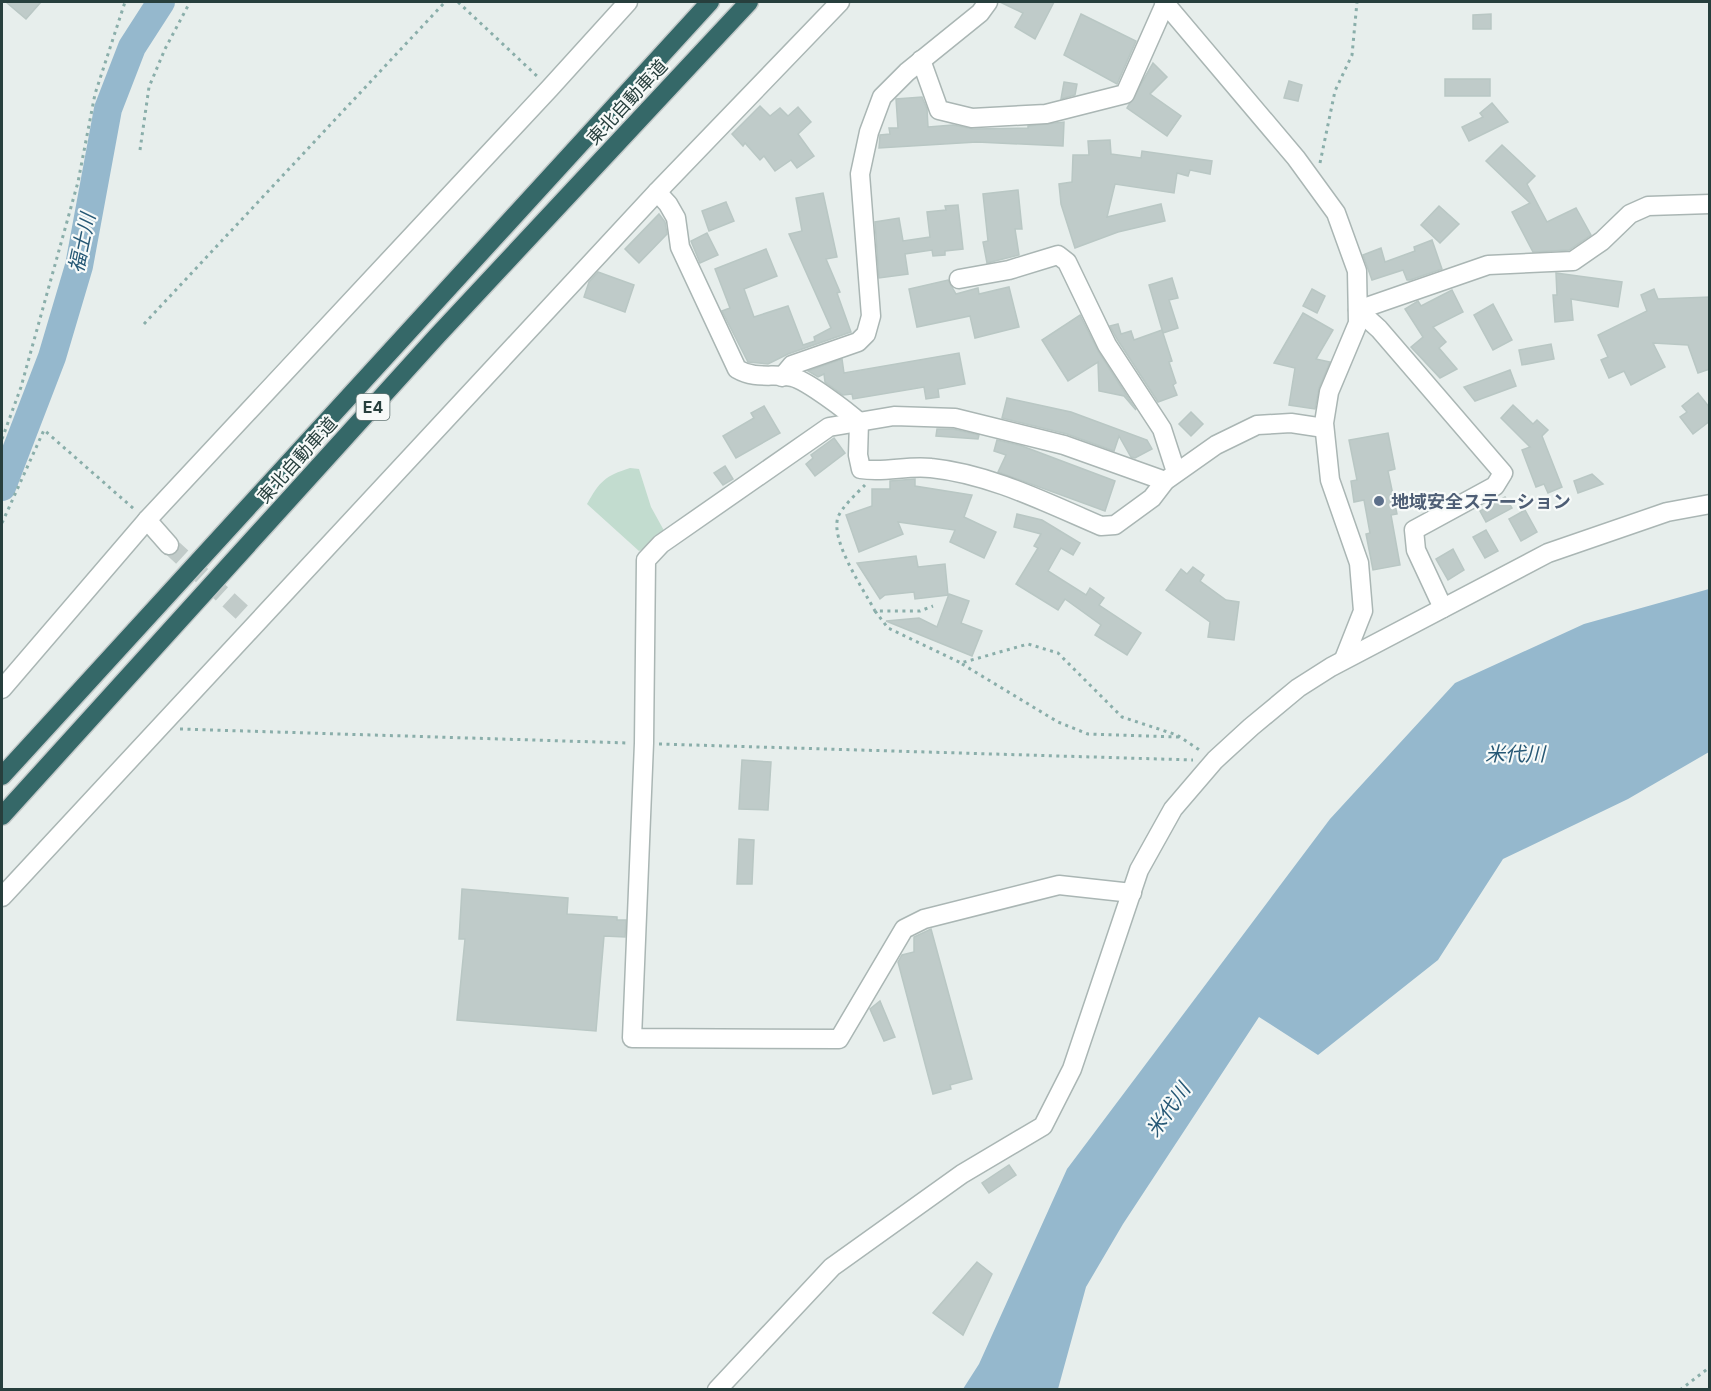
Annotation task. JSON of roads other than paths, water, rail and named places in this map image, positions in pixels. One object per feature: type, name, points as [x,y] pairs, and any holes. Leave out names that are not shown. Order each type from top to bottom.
[{"type":"highway","name":"東北自動車道","points":[[2,776],[710,2]]},
{"type":"highway","name":"東北自動車道","points":[[2,816],[437,336],[749,2]]},
{"type":"street","points":[[2,689],[147,520],[550,88],[627,2]]},
{"type":"street","points":[[2,897],[160,728],[250,621],[840,2]]},
{"type":"street","points":[[782,377],[792,365],[858,342],[866,334],[871,316],[860,174],[869,132],[882,97],[921,60],[980,13],[988,2]]},
{"type":"street","points":[[921,60],[939,110],[972,118],[1046,114],[1113,99],[1125,94],[1165,3],[1316,185],[1336,213],[1357,271],[1358,310],[1358,324],[1329,392],[1324,428],[1330,480],[1359,563],[1363,611],[1344,659]]},
{"type":"street","points":[[657,192],[669,204],[676,219],[680,247],[737,369],[748,375],[793,377],[859,422]]},
{"type":"street","points":[[1358,310],[1488,265],[1573,261],[1602,241],[1630,214],[1648,206],[1710,204]]},
{"type":"street","points":[[959,279],[1009,270],[1058,255],[1067,261],[1107,345],[1162,429],[1170,476]]},
{"type":"street","points":[[1358,310],[1379,329],[1503,473],[1495,486],[1414,530],[1416,550],[1443,608]]},
{"type":"street","points":[[1132,893],[1059,885],[924,919],[904,929],[839,1039],[632,1038],[644,743],[646,560],[661,544],[829,428],[894,416],[956,418],[1170,476]]},
{"type":"street","points":[[859,422],[858,455],[861,469],[878,471],[930,467],[982,478],[1101,526],[1115,525],[1152,498],[1170,476],[1216,445],[1257,425],[1291,423],[1324,428]]},
{"type":"street","points":[[717,1389],[832,1267],[962,1174],[1043,1126],[1072,1070],[1139,870],[1173,809],[1215,760],[1298,688],[1344,659],[1548,553],[1667,512],[1710,504]]},
{"type":"street","points":[[147,520],[169,544]]},
{"type":"water","name":"米代川","points":[[1709,589],[1709,752],[1628,799],[1503,859],[1438,960],[1318,1055],[1259,1017],[1123,1224],[1086,1287],[1058,1389],[963,1389],[979,1364],[1067,1169],[1330,819],[1455,683],[1584,624]]},
{"type":"waterway","name":"福士川","points":[[2,487],[52,357],[79,266],[108,109],[132,47],[161,2]]},
{"type":"tunnel","points":[[169,545],[247,617]]},
{"type":"place","name":"地域安全ステーション","points":[[1379,501]]}]
